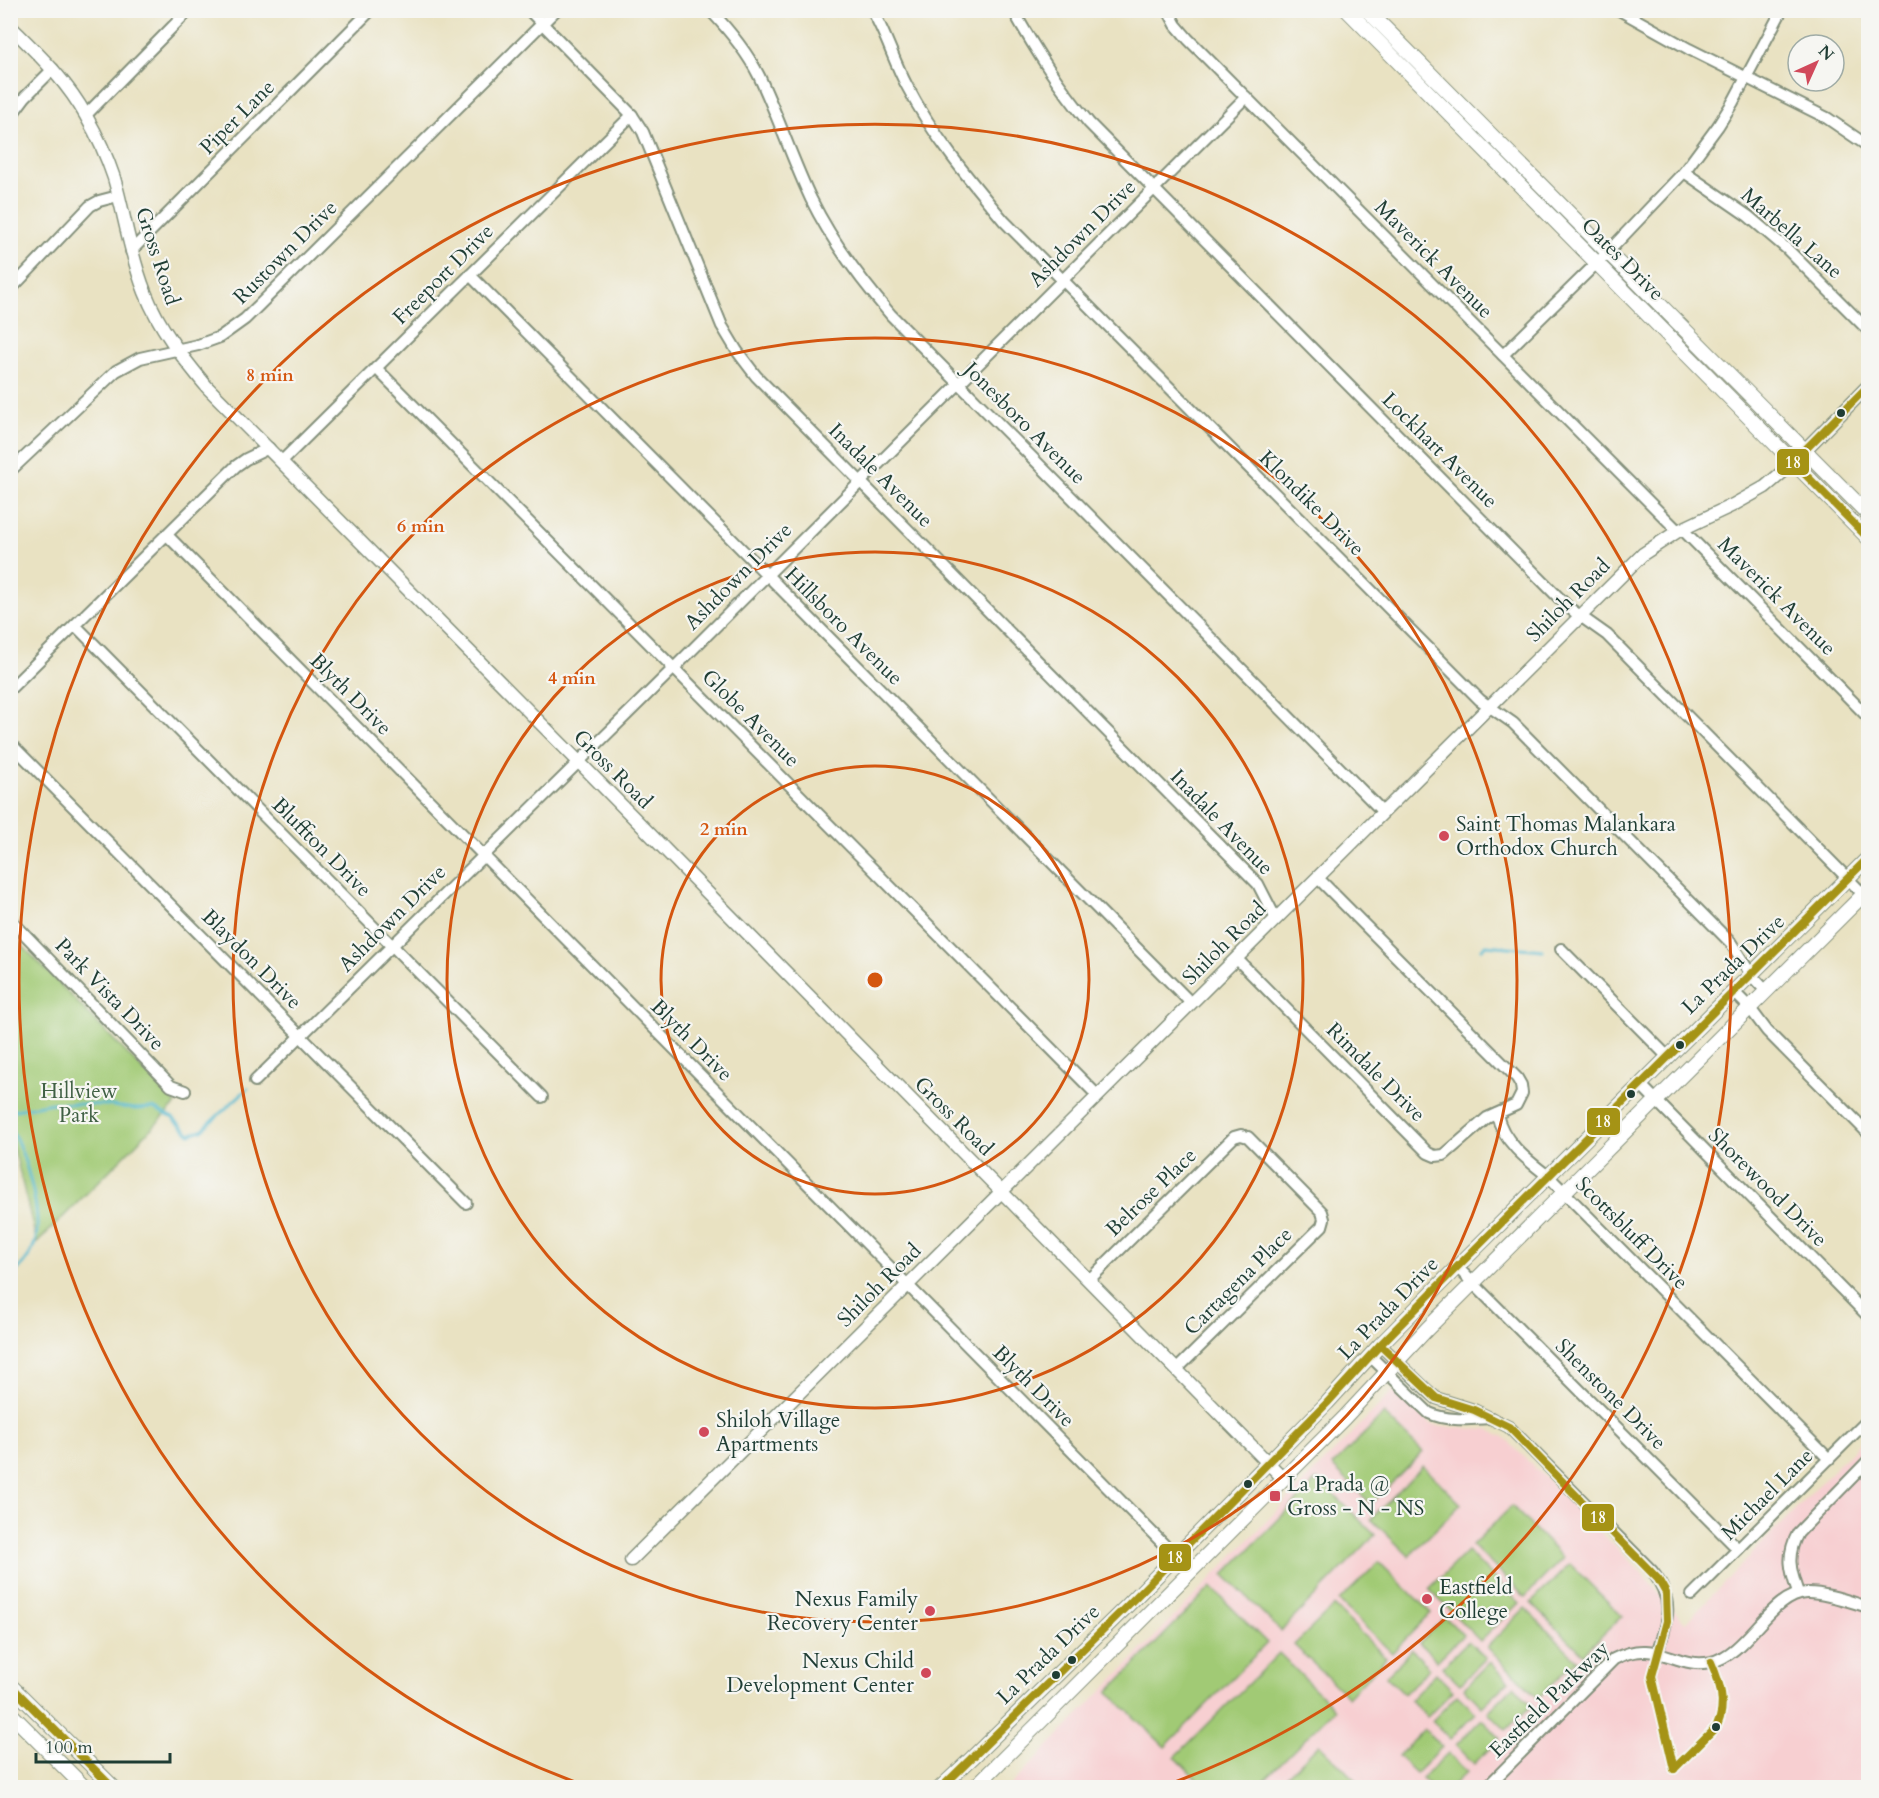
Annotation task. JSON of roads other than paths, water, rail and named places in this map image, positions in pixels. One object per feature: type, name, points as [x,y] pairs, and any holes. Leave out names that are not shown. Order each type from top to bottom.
[{"type":"main road","name":"Oates Drive","points":[[1347,10],[1869,538]]},
{"type":"main road","name":"Oates Drive","points":[[1367,10],[1869,514]]},
{"type":"main road","name":"La Prada Drive","points":[[940,1788],[1176,1556],[1327,1404],[1380,1345],[1457,1267],[1869,858]]},
{"type":"main road","name":"La Prada Drive","points":[[974,1788],[1284,1479],[1563,1192],[1866,893]]},
{"type":"main road","points":[[10,1685],[114,1788]]},
{"type":"main road","points":[[1034,1697],[1050,1713]]},
{"type":"main road","points":[[10,1713],[85,1788]]},
{"type":"main road","points":[[32,1734],[46,1721]]},
{"type":"street","points":[[86,115],[189,10]]},
{"type":"street","name":"Piper Lane","points":[[131,251],[371,10]]},
{"type":"street","name":"Inadale Avenue","points":[[529,10],[632,115],[643,132],[722,326],[756,376],[1258,884],[1276,919]]},
{"type":"street","name":"Rustown Drive","points":[[10,471],[116,371],[140,358],[198,345],[220,337],[245,319],[556,10]]},
{"type":"street","name":"Jonesboro Avenue","points":[[710,10],[744,51],[758,75],[811,197],[828,231],[859,277],[891,315],[1383,812]]},
{"type":"street","name":"Klondike Drive","points":[[872,10],[908,88],[943,146],[1004,221],[1463,683],[1513,723],[1731,943],[1752,976],[1766,991]]},
{"type":"street","name":"Lockhart Avenue","points":[[1013,10],[1038,57],[1089,123],[1561,599],[1607,635],[1848,879],[1866,893]]},
{"type":"street","name":"Maverick Avenue","points":[[1168,10],[1188,39],[1869,717]]},
{"type":"street","points":[[1619,10],[1827,118],[1869,146]]},
{"type":"street","points":[[1503,355],[1608,252],[1684,171],[1718,126],[1747,78],[1782,10]]},
{"type":"street","name":"Gross Road","points":[[10,26],[53,69],[86,115],[105,155],[145,293],[176,349],[207,387],[1284,1479]]},
{"type":"street","points":[[10,117],[25,97],[53,69]]},
{"type":"street","name":"Ashdown Drive","points":[[255,1081],[674,668],[1246,97]]},
{"type":"street","name":"Freeport Drive","points":[[282,461],[632,115]]},
{"type":"street","name":"Marbella Lane","points":[[1684,171],[1748,216],[1779,242],[1869,330]]},
{"type":"street","points":[[10,290],[90,206],[118,196]]},
{"type":"street","name":"Hillsboro Avenue","points":[[470,275],[1191,1003]]},
{"type":"street","name":"Globe Avenue","points":[[376,368],[1098,1096]]},
{"type":"street","name":"Shiloh Road","points":[[631,1560],[1643,554],[1680,530],[1765,487],[1869,386]]},
{"type":"street","points":[[10,689],[236,466],[269,448]]},
{"type":"street","name":"Blyth Drive","points":[[166,535],[1191,1572]]},
{"type":"street","name":"Bluffton Drive","points":[[75,625],[542,1097]]},
{"type":"street","name":"Blaydon Drive","points":[[10,743],[466,1203]]},
{"type":"street","points":[[1318,878],[1517,1078],[1521,1085],[1520,1099],[1507,1110],[1497,1114]]},
{"type":"street","name":"Park Vista Drive","points":[[10,919],[171,1086],[185,1091]]},
{"type":"street","points":[[1561,949],[1668,1057]]},
{"type":"street","name":"Rimdale Drive","points":[[1236,958],[1428,1153],[1435,1156],[1444,1155],[1479,1124],[1497,1114]]},
{"type":"street","points":[[1733,991],[1749,1007],[1767,1031],[1869,1134]]},
{"type":"street","name":"Shorewood Drive","points":[[1641,1085],[1869,1316]]},
{"type":"street","name":"Scottsbluff Drive","points":[[1497,1114],[1499,1123],[1509,1140],[1531,1163],[1548,1176],[1829,1459]]},
{"type":"street","name":"Belrose Place","points":[[1089,1280],[1234,1137],[1241,1135],[1248,1137],[1322,1212],[1324,1219]]},
{"type":"street","name":"Cartagena Place","points":[[1176,1369],[1322,1226],[1324,1219]]},
{"type":"street","name":"Shenstone Drive","points":[[1457,1267],[1738,1549]]},
{"type":"street","points":[[1380,1345],[1436,1398],[1494,1418],[1516,1434],[1658,1579],[1666,1593],[1668,1607],[1667,1621],[1657,1653]]},
{"type":"street","points":[[1370,1356],[1419,1406],[1440,1418],[1494,1418]]},
{"type":"street","name":"Michael Lane","points":[[1692,1595],[1869,1420]]},
{"type":"street","points":[[1869,1461],[1798,1533],[1791,1546],[1790,1562],[1798,1593],[1809,1592],[1869,1607]]},
{"type":"street","name":"Eastfield Parkway","points":[[1486,1788],[1614,1659],[1627,1651],[1647,1650],[1701,1663],[1712,1662],[1726,1656],[1781,1604],[1798,1593]]},
{"type":"waterway","points":[[1482,949],[1486,945],[1543,950]]},
{"type":"waterway","points":[[10,1111],[52,1103],[105,1105],[135,1109],[153,1108],[173,1118],[190,1134],[202,1130],[248,1088]]},
{"type":"waterway","points":[[10,1127],[27,1169],[37,1221],[33,1248],[23,1264],[10,1277]]},
{"type":"place","name":"Saint Thomas Malankara Orthodox Church","points":[[1444,836]]},
{"type":"place","name":"Shiloh Village Apartments","points":[[704,1432]]},
{"type":"place","name":"La Prada @ Gross - N - NS","points":[[1275,1496]]},
{"type":"place","name":"Eastfield College","points":[[1427,1599]]},
{"type":"place","name":"Nexus Family Recovery Center","points":[[930,1611]]},
{"type":"place","name":"Nexus Child Development Center","points":[[926,1673]]},
{"type":"park label","name":"Hillview Park","points":[[79,1103]]}]
